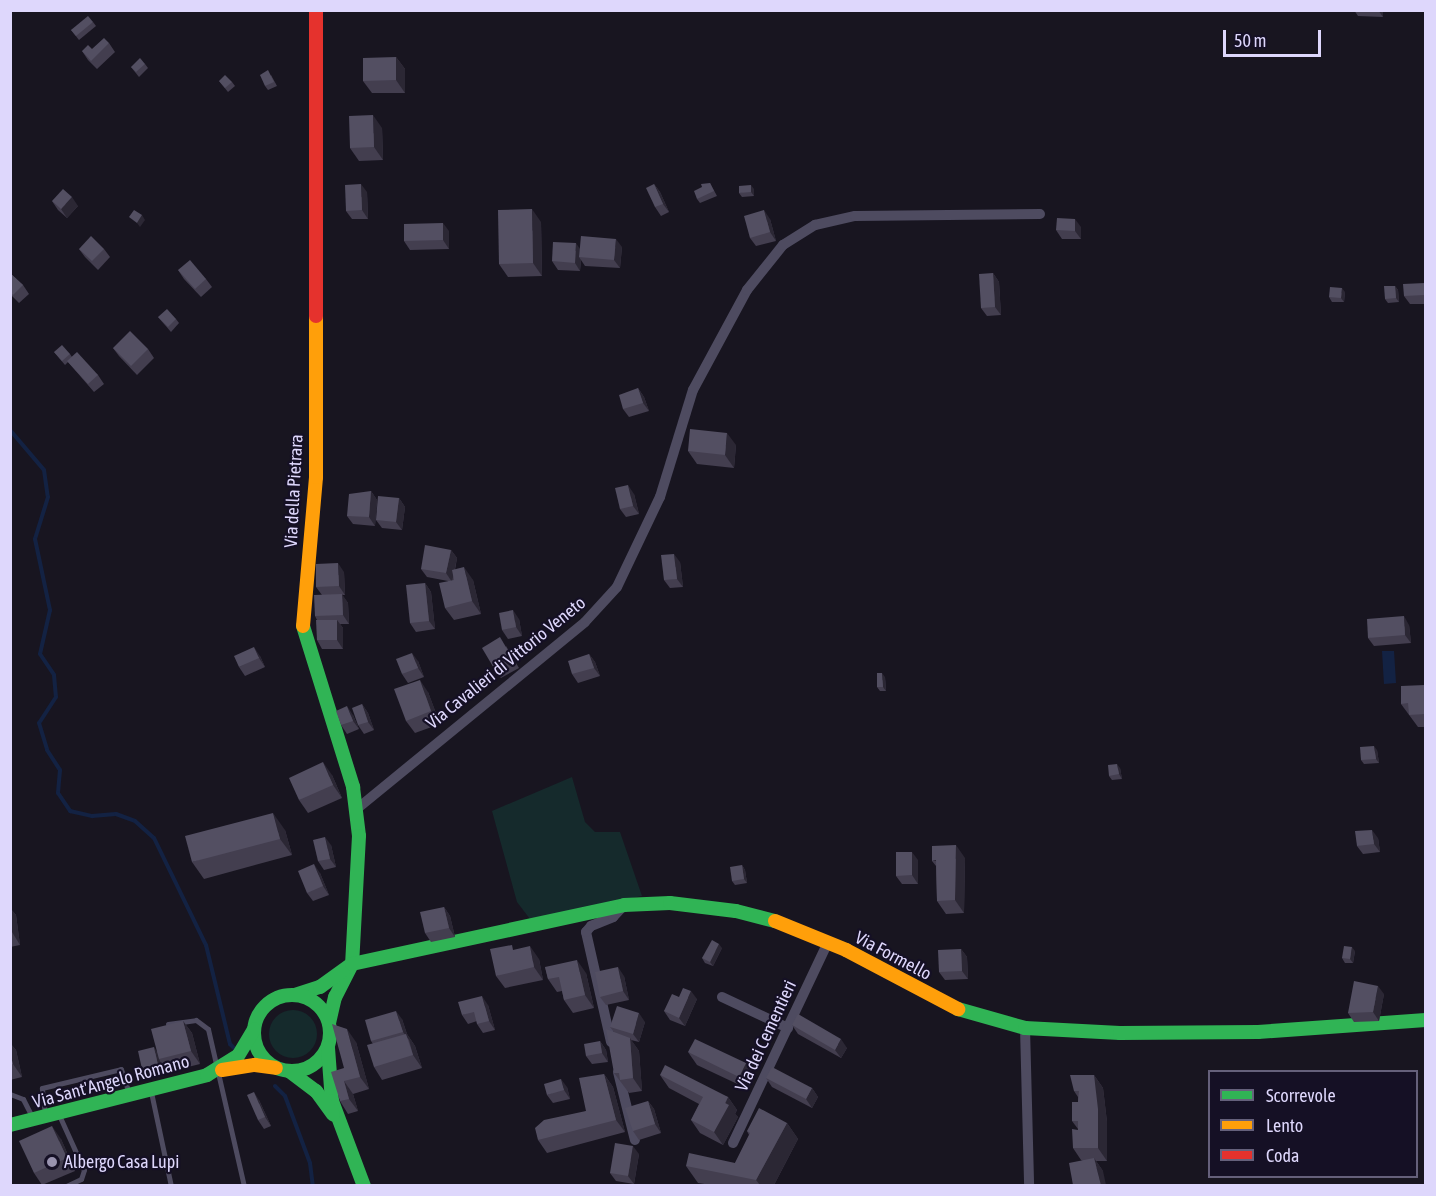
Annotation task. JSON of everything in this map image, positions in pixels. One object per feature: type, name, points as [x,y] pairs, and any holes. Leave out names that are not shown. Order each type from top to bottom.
[{"type":"main road","name":"Via della Pietrara","points":[[316,10],[316,477],[302,623],[311,663],[358,808],[357,915],[352,964]]},
{"type":"main road","name":"Via Formello","points":[[352,964],[624,905],[670,903],[736,911],[828,942],[956,1008],[1025,1028],[1120,1033],[1258,1032],[1425,1020]]},
{"type":"main road","points":[[340,1127],[316,1091],[259,1053],[254,1029],[258,1017],[269,1003],[320,987],[352,964]]},
{"type":"main road","points":[[352,964],[335,997],[329,1022],[329,1079],[340,1127],[364,1185]]},
{"type":"main road","points":[[295,995],[320,1007],[329,1022]]},
{"type":"main road","name":"Via Sant'Angelo Romano","points":[[219,1070],[238,1056],[254,1029]]},
{"type":"main road","points":[[284,1070],[313,1065],[328,1047]]},
{"type":"main road","name":"Via Sant'Angelo Romano","points":[[10,1125],[150,1092],[219,1070],[255,1065],[284,1070]]},
{"type":"street","name":"Via Cavalieri di Vittorio Veneto","points":[[358,808],[585,622],[616,587],[660,497],[693,390],[747,290],[783,244],[815,225],[855,216],[1040,214]]},
{"type":"street","points":[[624,905],[614,917],[591,926],[586,932],[635,1140]]},
{"type":"street","name":"Via dei Cementieri","points":[[733,1143],[828,942]]},
{"type":"street","points":[[722,997],[788,1028]]},
{"type":"street","points":[[1025,1028],[1029,1185]]},
{"type":"lane","points":[[168,1024],[190,1020],[205,1025],[219,1070],[244,1185]]},
{"type":"lane","points":[[46,1118],[42,1088],[121,1070],[131,1097]]},
{"type":"lane","points":[[150,1092],[171,1185]]},
{"type":"lane","points":[[10,1094],[46,1118],[84,1170],[81,1179],[66,1185]]},
{"type":"green space","points":[[572,777],[585,822],[595,832],[620,832],[642,896],[530,919],[517,902],[492,811]]},
{"type":"green space","points":[[288,1010],[298,1010],[313,1020],[317,1034],[316,1043],[307,1054],[298,1058],[288,1058],[273,1048],[269,1039],[269,1029],[279,1014]]},
{"type":"water","points":[[1382,651],[1394,651],[1396,683],[1384,684]]},
{"type":"building","points":[[88,16],[93,22],[76,36],[71,30]]},
{"type":"building","points":[[104,38],[109,43],[91,61],[82,51],[88,45],[92,49]]},
{"type":"building","points":[[396,57],[396,80],[363,81],[363,58]]},
{"type":"building","points":[[140,58],[145,64],[136,72],[131,67]]},
{"type":"building","points":[[268,70],[274,82],[265,86],[260,75]]},
{"type":"building","points":[[225,75],[232,82],[225,88],[219,81]]},
{"type":"building","points":[[373,115],[374,147],[350,148],[349,116]]},
{"type":"building","points":[[710,183],[714,191],[697,199],[694,191],[702,187],[701,184]]},
{"type":"building","points":[[361,184],[362,210],[346,211],[345,185]]},
{"type":"building","points":[[654,184],[663,204],[655,207],[646,188]]},
{"type":"building","points":[[751,185],[751,192],[739,193],[739,186]]},
{"type":"building","points":[[63,189],[72,197],[61,209],[52,201]]},
{"type":"building","points":[[532,209],[533,263],[499,264],[498,210]]},
{"type":"building","points":[[134,210],[142,215],[137,223],[129,217]]},
{"type":"building","points":[[764,210],[770,232],[750,238],[744,216]]},
{"type":"building","points":[[1057,218],[1075,219],[1075,231],[1056,230]]},
{"type":"building","points":[[443,223],[443,240],[404,241],[404,224]]},
{"type":"building","points":[[91,236],[104,249],[92,261],[79,249]]},
{"type":"building","points":[[581,236],[616,239],[614,260],[579,257]]},
{"type":"building","points":[[553,242],[576,243],[575,263],[552,261]]},
{"type":"building","points":[[190,260],[206,279],[195,289],[178,270]]},
{"type":"building","points":[[10,273],[23,285],[13,295],[10,292]]},
{"type":"building","points":[[993,273],[995,307],[981,308],[979,274]]},
{"type":"building","points":[[1425,283],[1425,295],[1404,296],[1403,284]]},
{"type":"building","points":[[1384,286],[1395,286],[1396,298],[1385,299]]},
{"type":"building","points":[[1330,287],[1342,288],[1341,298],[1329,297]]},
{"type":"building","points":[[167,309],[176,319],[168,327],[158,317]]},
{"type":"building","points":[[130,331],[148,349],[131,366],[113,348]]},
{"type":"building","points":[[62,345],[70,354],[62,361],[54,352]]},
{"type":"building","points":[[77,352],[98,375],[88,384],[67,361]]},
{"type":"building","points":[[638,388],[643,403],[623,409],[619,395]]},
{"type":"building","points":[[690,429],[727,433],[725,455],[688,451]]},
{"type":"building","points":[[628,485],[633,506],[620,509],[615,488]]},
{"type":"building","points":[[371,491],[369,517],[347,516],[349,494]]},
{"type":"building","points":[[378,496],[399,498],[396,522],[376,520]]},
{"type":"building","points":[[425,545],[451,550],[446,573],[421,569]]},
{"type":"building","points":[[674,554],[677,579],[664,580],[661,555]]},
{"type":"building","points":[[338,563],[339,586],[316,587],[316,564]]},
{"type":"building","points":[[464,567],[472,601],[445,608],[439,583],[454,580],[452,570]]},
{"type":"building","points":[[425,583],[429,621],[410,623],[406,585]]},
{"type":"building","points":[[342,594],[343,615],[315,616],[314,595]]},
{"type":"building","points":[[513,610],[516,627],[502,630],[499,613]]},
{"type":"building","points":[[1404,616],[1405,635],[1368,638],[1367,619]]},
{"type":"building","points":[[316,620],[337,620],[337,640],[317,640]]},
{"type":"building","points":[[500,637],[513,659],[495,670],[482,648]]},
{"type":"building","points":[[254,647],[259,658],[239,667],[234,656]]},
{"type":"building","points":[[412,653],[418,668],[402,674],[396,659]]},
{"type":"building","points":[[589,654],[594,668],[572,674],[568,661]]},
{"type":"building","points":[[877,673],[882,673],[883,687],[877,687]]},
{"type":"building","points":[[420,680],[431,711],[406,721],[394,689]]},
{"type":"building","points":[[1425,685],[1425,714],[1409,715],[1408,703],[1401,704],[1401,686]]},
{"type":"building","points":[[362,704],[368,722],[358,725],[352,708]]},
{"type":"building","points":[[347,706],[353,721],[341,725],[336,711]]},
{"type":"building","points":[[1374,746],[1376,759],[1361,760],[1360,747]]},
{"type":"building","points":[[323,762],[333,785],[299,800],[289,778]]},
{"type":"building","points":[[1117,764],[1119,774],[1109,776],[1108,765]]},
{"type":"building","points":[[273,813],[280,839],[192,862],[185,836]]},
{"type":"building","points":[[1372,830],[1374,844],[1357,846],[1355,831]]},
{"type":"building","points":[[325,837],[330,859],[318,861],[313,840]]},
{"type":"building","points":[[956,845],[955,900],[937,901],[936,860],[932,861],[932,846]]},
{"type":"building","points":[[896,852],[912,852],[912,875],[896,876]]},
{"type":"building","points":[[314,864],[323,886],[307,893],[298,871]]},
{"type":"building","points":[[742,865],[744,879],[732,881],[730,867]]},
{"type":"building","points":[[444,907],[449,928],[425,933],[420,912]]},
{"type":"building","points":[[712,940],[719,944],[710,962],[702,958]]},
{"type":"building","points":[[512,945],[513,950],[530,946],[534,967],[496,976],[490,949]]},
{"type":"building","points":[[1344,946],[1352,947],[1350,959],[1342,958]]},
{"type":"building","points":[[961,949],[962,971],[939,972],[938,950]]},
{"type":"building","points":[[577,960],[585,995],[564,1000],[559,977],[548,979],[545,967]]},
{"type":"building","points":[[618,967],[623,991],[600,997],[595,972]]},
{"type":"building","points":[[1354,981],[1378,986],[1373,1012],[1348,1013]]},
{"type":"building","points":[[683,988],[691,991],[679,1018],[664,1011],[672,994],[679,997]]},
{"type":"building","points":[[482,996],[489,1021],[477,1024],[474,1012],[462,1015],[458,1002]]},
{"type":"building","points":[[617,1006],[639,1013],[633,1034],[610,1027]]},
{"type":"building","points":[[396,1011],[403,1032],[371,1041],[365,1020]]},
{"type":"building","points":[[798,1014],[841,1039],[835,1050],[792,1025]]},
{"type":"building","points":[[183,1021],[191,1051],[159,1059],[151,1029]]},
{"type":"building","points":[[332,1024],[347,1029],[360,1077],[344,1081],[349,1099],[340,1101],[331,1072],[344,1068]]},
{"type":"building","points":[[606,1029],[630,1038],[633,1078],[620,1080],[619,1073],[614,1073]]},
{"type":"building","points":[[406,1034],[413,1055],[374,1067],[367,1045]]},
{"type":"building","points":[[695,1039],[746,1063],[739,1077],[688,1052]]},
{"type":"building","points":[[600,1041],[602,1053],[586,1056],[584,1044]]},
{"type":"building","points":[[154,1047],[158,1065],[142,1069],[138,1051]]},
{"type":"building","points":[[665,1065],[728,1097],[725,1103],[729,1105],[714,1132],[691,1120],[703,1097],[660,1075]]},
{"type":"building","points":[[772,1067],[812,1088],[806,1099],[766,1078]]},
{"type":"building","points":[[604,1074],[616,1120],[538,1140],[535,1128],[544,1120],[586,1111],[579,1078]]},
{"type":"building","points":[[1070,1075],[1094,1075],[1098,1109],[1098,1148],[1073,1148],[1072,1129],[1078,1130],[1078,1121],[1072,1121],[1072,1102],[1078,1102],[1079,1091],[1074,1091]]},
{"type":"building","points":[[561,1079],[564,1090],[547,1095],[544,1084]]},
{"type":"building","points":[[254,1092],[265,1117],[258,1120],[247,1095]]},
{"type":"building","points":[[648,1101],[655,1124],[633,1131],[625,1108]]},
{"type":"building","points":[[759,1108],[787,1123],[756,1180],[686,1166],[689,1153],[735,1163]]},
{"type":"building","points":[[52,1126],[67,1158],[34,1173],[19,1141]]},
{"type":"building","points":[[615,1143],[633,1146],[628,1176],[610,1173]]},
{"type":"building","points":[[1094,1158],[1101,1185],[1073,1185],[1069,1163]]},
{"type":"waterway","points":[[10,430],[44,470],[48,497],[35,539],[50,610],[40,654],[54,675],[56,697],[39,723],[47,750],[60,770],[58,793],[70,811],[92,816],[116,814],[135,821],[154,838],[206,945],[230,1044],[237,1051]]},
{"type":"waterway","points":[[275,1086],[285,1096],[310,1163],[313,1186]]},
{"type":"traffic: fast","points":[[303,626],[353,787],[359,836],[352,964],[335,997],[329,1022]]},
{"type":"traffic: fast","points":[[295,995],[320,987],[352,964],[624,905],[670,903],[736,911],[775,921]]},
{"type":"traffic: fast","points":[[292,995],[307,998],[319,1006],[327,1018],[330,1033],[327,1048],[319,1060],[307,1068],[292,1071],[277,1068],[265,1060],[257,1048],[254,1033],[257,1018],[265,1006],[277,998],[292,995]]},
{"type":"traffic: fast","points":[[958,1009],[1025,1028],[1120,1033],[1258,1032],[1426,1020]]},
{"type":"traffic: fast","points":[[10,1125],[207,1075],[238,1056],[254,1029]]},
{"type":"traffic: fast","points":[[328,1048],[332,1101],[364,1186]]},
{"type":"traffic: fast","points":[[289,1071],[316,1091],[333,1114]]},
{"type":"traffic: slow","points":[[303,626],[316,477],[316,316]]},
{"type":"traffic: slow","points":[[775,921],[846,950],[958,1009]]},
{"type":"traffic: slow","points":[[222,1070],[255,1065],[276,1068]]},
{"type":"traffic: jam","points":[[316,10],[316,316]]},
{"type":"place","name":"Albergo Casa Lupi","points":[[52,1162]]}]
